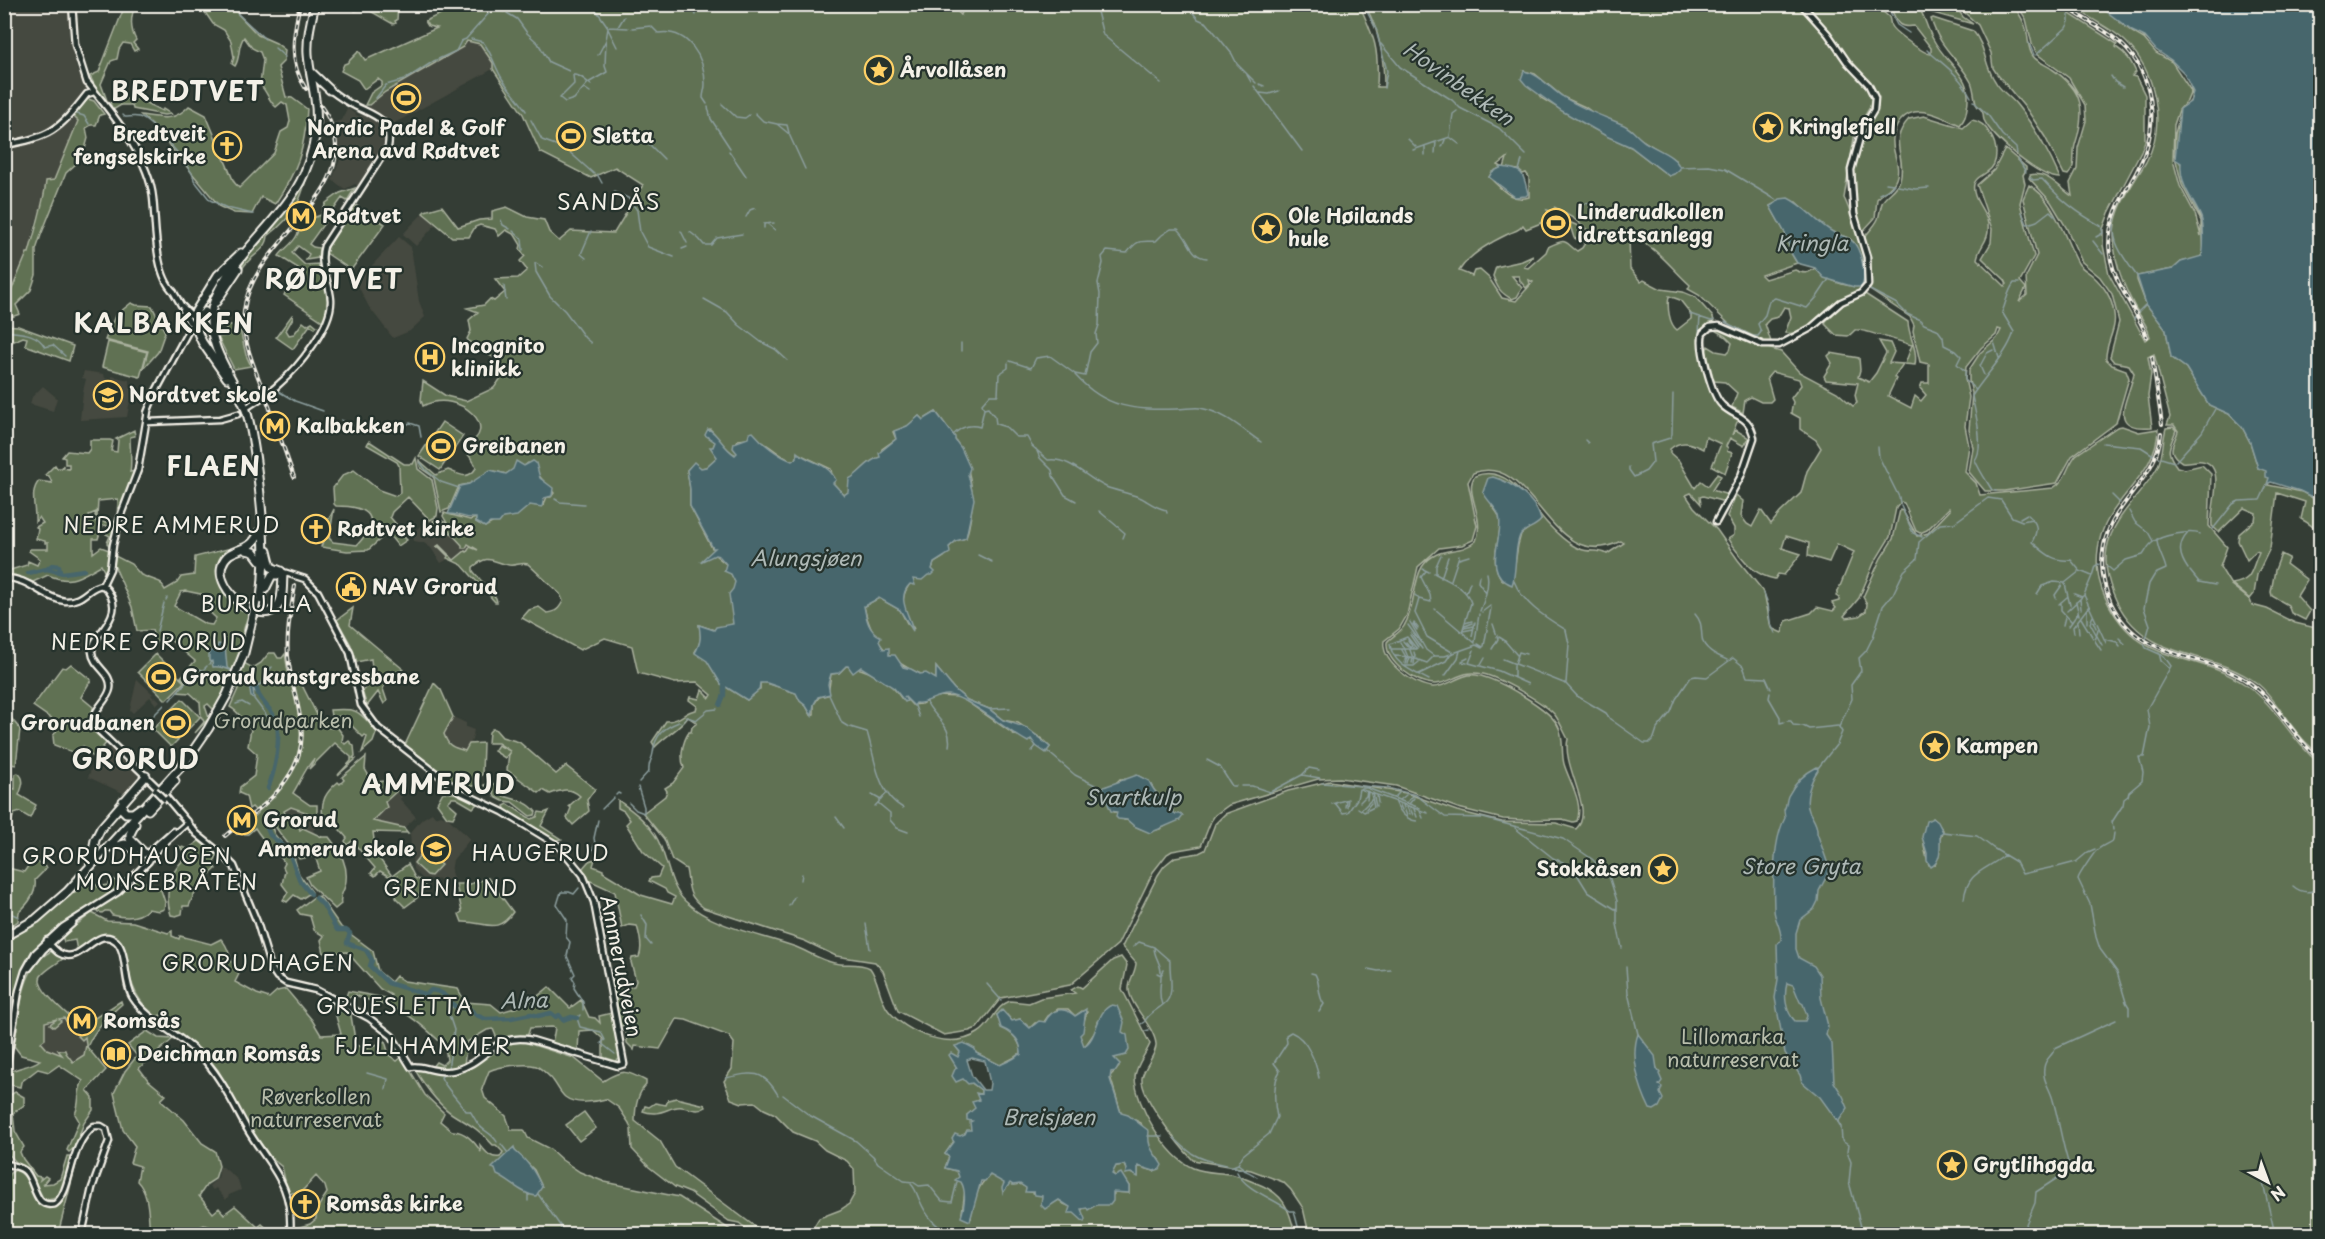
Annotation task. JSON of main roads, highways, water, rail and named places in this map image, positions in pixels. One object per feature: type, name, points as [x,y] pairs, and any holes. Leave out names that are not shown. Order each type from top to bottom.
[{"type":"highway","points":[[259,602],[259,532],[247,430],[240,407],[209,338],[207,313],[216,285],[284,208],[303,177],[314,140],[316,115],[308,40],[313,4]]},
{"type":"highway","points":[[242,400],[216,346],[211,319],[213,303],[220,287],[243,254],[286,199],[299,175],[308,150],[312,110],[304,53],[313,4]]},
{"type":"highway","points":[[310,70],[330,90],[321,90],[315,99]]},
{"type":"highway","points":[[216,302],[225,291],[243,254]]},
{"type":"highway","points":[[193,320],[218,275],[243,254]]},
{"type":"highway","points":[[193,320],[205,312]]},
{"type":"highway","points":[[193,320],[204,327]]},
{"type":"highway","points":[[193,320],[203,344],[227,378]]},
{"type":"highway","points":[[4,937],[44,912],[77,883],[135,824],[194,758],[216,723],[243,662],[259,602],[264,567],[264,541],[252,436],[237,382],[217,341]]},
{"type":"highway","points":[[259,532],[254,543],[227,556],[221,572],[222,581],[229,593],[244,605],[265,612],[276,609],[281,599],[283,573]]},
{"type":"highway","points":[[264,541],[271,567],[283,573]]},
{"type":"highway","points":[[243,549],[254,552],[260,560]]},
{"type":"highway","points":[[259,602],[270,576],[283,573]]},
{"type":"highway","points":[[123,801],[122,809],[129,814],[136,811],[180,769],[213,722],[233,686]]},
{"type":"highway","points":[[90,867],[99,831],[145,777]]},
{"type":"highway","points":[[77,883],[155,791]]},
{"type":"highway","points":[[113,847],[125,844],[146,857],[130,838],[135,824]]},
{"type":"water","points":[[2092,5],[2320,5],[2320,501],[2300,491],[2271,482],[2267,484],[2269,478],[2266,477],[2266,471],[2258,468],[2250,442],[2242,427],[2229,414],[2209,405],[2186,368],[2171,357],[2166,330],[2146,304],[2137,276],[2173,269],[2181,262],[2202,256],[2201,217],[2184,185],[2181,163],[2175,159],[2180,109],[2190,102],[2193,92],[2183,72],[2156,50],[2145,37],[2132,31],[2103,9]]},
{"type":"water","points":[[1524,71],[1539,78],[1577,105],[1627,127],[1645,142],[1675,160],[1680,169],[1669,176],[1631,147],[1606,136],[1562,111],[1526,85],[1521,79]]},
{"type":"water","points":[[1502,167],[1519,171],[1522,174],[1528,194],[1526,196],[1515,197],[1489,177],[1492,172]]},
{"type":"water","name":"Kringla","points":[[1788,198],[1827,228],[1855,244],[1864,270],[1861,287],[1824,278],[1815,268],[1797,263],[1791,253],[1785,233],[1770,206],[1780,199]]},
{"type":"water","name":"Alungsjøen","points":[[936,412],[955,437],[970,468],[968,474],[974,499],[966,538],[956,541],[949,547],[950,553],[934,563],[932,569],[935,572],[932,575],[922,580],[913,579],[915,585],[910,584],[906,590],[904,602],[913,631],[900,610],[879,598],[864,606],[867,619],[873,631],[880,636],[879,641],[883,649],[889,648],[889,655],[895,655],[903,667],[920,674],[926,673],[936,679],[936,667],[954,689],[967,700],[989,709],[1003,720],[1027,728],[1050,747],[1046,753],[1031,739],[1028,742],[1019,737],[958,697],[944,695],[916,703],[914,706],[904,696],[907,701],[905,702],[894,688],[861,667],[853,673],[846,666],[839,673],[831,674],[828,684],[830,694],[818,697],[812,716],[796,693],[767,683],[760,683],[759,690],[747,700],[721,684],[707,661],[695,653],[700,639],[699,625],[714,630],[716,627],[733,624],[729,594],[735,582],[731,574],[724,571],[726,564],[719,556],[715,555],[700,562],[715,548],[690,506],[687,470],[694,462],[701,468],[706,467],[717,457],[710,447],[713,447],[715,442],[705,435],[708,429],[735,455],[737,453],[733,448],[734,443],[748,438],[749,433],[753,432],[771,449],[787,459],[792,461],[797,458],[797,452],[828,469],[836,480],[833,483],[844,495],[848,492],[849,479],[871,461],[880,457],[879,453],[896,439],[894,431],[907,426],[919,416],[923,420]]},
{"type":"water","points":[[516,461],[524,466],[533,461],[536,463],[540,478],[553,488],[552,496],[544,498],[542,507],[530,505],[517,516],[503,518],[499,523],[490,523],[485,527],[476,522],[476,518],[448,514],[460,486],[469,484],[490,470],[506,474],[513,469]]},
{"type":"water","points":[[1493,477],[1523,493],[1534,505],[1541,520],[1523,532],[1519,538],[1512,585],[1502,579],[1495,563],[1499,516],[1483,492],[1488,478]]},
{"type":"water","points":[[218,644],[225,645],[227,667],[256,684],[258,695],[253,689],[254,698],[251,697],[248,683],[242,676],[227,669],[213,667],[212,662],[209,661],[209,652],[217,648]]},
{"type":"water","name":"Store Gryta","points":[[1817,767],[1818,770],[1807,801],[1830,870],[1819,891],[1814,909],[1800,920],[1796,933],[1796,949],[1799,958],[1814,966],[1820,975],[1821,998],[1828,1026],[1826,1035],[1832,1044],[1834,1082],[1848,1108],[1838,1122],[1820,1097],[1802,1082],[1800,1075],[1785,1053],[1775,998],[1778,979],[1777,944],[1781,940],[1774,909],[1774,875],[1778,838],[1785,818],[1784,810],[1788,796],[1804,776]],"holes":[[[1787,983],[1793,985],[1803,1004],[1807,1016],[1805,1021],[1795,1021],[1787,1008]]]},
{"type":"water","name":"Svartkulp","points":[[1137,775],[1149,781],[1154,791],[1175,814],[1183,816],[1180,820],[1150,833],[1127,820],[1116,817],[1117,812],[1111,811],[1101,788]]},
{"type":"water","points":[[1933,818],[1943,832],[1940,834],[1939,857],[1931,867],[1927,861],[1922,837],[1926,821]]},
{"type":"water","name":"Breisjøen","points":[[1112,1005],[1117,1006],[1124,1022],[1122,1032],[1127,1035],[1129,1050],[1126,1055],[1114,1058],[1120,1064],[1116,1071],[1111,1072],[1110,1079],[1121,1113],[1128,1115],[1149,1131],[1150,1146],[1162,1165],[1160,1169],[1154,1171],[1138,1166],[1138,1177],[1131,1173],[1125,1174],[1127,1169],[1124,1165],[1116,1166],[1112,1174],[1115,1176],[1121,1173],[1129,1186],[1129,1193],[1113,1192],[1113,1201],[1110,1205],[1096,1205],[1088,1210],[1087,1208],[1081,1209],[1084,1222],[1074,1213],[1068,1213],[1070,1207],[1059,1200],[1045,1209],[1041,1205],[1042,1196],[1035,1195],[1034,1192],[1025,1192],[1026,1188],[1020,1184],[1010,1183],[1003,1193],[1004,1183],[990,1175],[985,1181],[981,1181],[970,1221],[961,1217],[964,1200],[963,1186],[961,1182],[955,1180],[959,1177],[957,1171],[945,1168],[949,1157],[945,1154],[954,1142],[952,1139],[955,1134],[960,1136],[967,1130],[971,1130],[970,1122],[972,1121],[967,1120],[967,1115],[975,1108],[972,1102],[979,1100],[976,1093],[981,1094],[981,1090],[963,1079],[956,1082],[952,1076],[957,1068],[949,1055],[951,1053],[958,1057],[960,1052],[955,1046],[964,1043],[975,1049],[976,1053],[1000,1065],[1021,1055],[1016,1038],[1001,1028],[997,1015],[1002,1010],[1012,1021],[1020,1019],[1030,1028],[1039,1021],[1045,1022],[1055,1011],[1067,1011],[1075,1016],[1086,1009],[1083,1032],[1080,1035],[1084,1046],[1089,1042],[1107,1008]],"holes":[[[972,1058],[985,1061],[990,1083],[989,1090],[983,1090],[972,1076],[967,1060]]]},
{"type":"water","points":[[1638,1034],[1655,1056],[1662,1081],[1659,1085],[1662,1087],[1660,1093],[1663,1099],[1659,1107],[1654,1110],[1650,1109],[1639,1082],[1635,1062]]},
{"type":"water","points":[[514,1147],[515,1151],[531,1167],[542,1187],[536,1196],[526,1193],[497,1175],[495,1169],[492,1168]]},
{"type":"waterway","points":[[237,4],[238,14],[265,39]]},
{"type":"waterway","points":[[406,79],[434,61],[456,51],[461,41],[466,39],[497,4]]},
{"type":"waterway","points":[[592,4],[608,27],[628,28]]},
{"type":"waterway","points":[[1095,4],[1103,35],[1161,83]]},
{"type":"waterway","points":[[1186,4],[1198,19],[1207,23],[1232,54],[1237,64],[1256,83]]},
{"type":"waterway","name":"Hovinbekken","points":[[1363,4],[1377,31]]},
{"type":"waterway","points":[[1883,4],[1887,6],[1897,25],[1909,33]]},
{"type":"waterway","points":[[692,5],[696,15]]},
{"type":"waterway","points":[[494,8],[504,12]]},
{"type":"waterway","points":[[2036,55],[2066,28],[2069,22],[2069,12]]},
{"type":"waterway","points":[[507,13],[517,19],[538,43],[549,62],[569,71]]},
{"type":"waterway","points":[[618,27],[624,17]]},
{"type":"waterway","points":[[632,28],[651,26],[658,33],[678,35],[693,47],[702,64],[705,84],[703,98],[707,104]]},
{"type":"waterway","points":[[598,55],[606,40],[608,28]]},
{"type":"waterway","points":[[608,29],[617,47]]},
{"type":"waterway","points":[[1377,34],[1387,71],[1384,88]]},
{"type":"waterway","points":[[471,39],[483,42],[503,80],[526,111]]},
{"type":"waterway","points":[[591,85],[589,83],[587,82],[585,80],[580,77],[573,75],[574,84],[560,98],[565,102],[574,99],[588,83],[607,72],[605,66],[606,40]]},
{"type":"waterway","points":[[2029,43],[2034,55]]},
{"type":"waterway","name":"Hovinbekken","points":[[1381,44],[1400,67],[1452,100],[1460,108],[1499,128],[1526,155]]},
{"type":"waterway","points":[[275,48],[285,57]]},
{"type":"waterway","points":[[1927,50],[1956,76],[1971,97]]},
{"type":"waterway","points":[[1247,75],[1251,82]]},
{"type":"waterway","points":[[2111,76],[2123,87]]},
{"type":"waterway","points":[[376,98],[386,85],[404,80]]},
{"type":"waterway","points":[[1259,84],[1264,86]]},
{"type":"waterway","points":[[1254,86],[1302,151]]},
{"type":"waterway","points":[[584,88],[590,92]]},
{"type":"waterway","points":[[1260,93],[1269,94],[1279,91]]},
{"type":"waterway","points":[[1973,101],[2016,148],[2017,154]]},
{"type":"waterway","points":[[722,104],[736,117],[745,118],[749,115]]},
{"type":"waterway","points":[[708,107],[711,119],[730,148]]},
{"type":"waterway","points":[[1450,136],[1453,114],[1457,111]]},
{"type":"waterway","points":[[74,113],[84,116],[89,124]]},
{"type":"waterway","points":[[755,113],[763,121],[777,124],[789,134],[805,169]]},
{"type":"waterway","points":[[123,115],[145,120],[162,135],[180,155],[194,180],[210,200],[227,208],[253,214]]},
{"type":"waterway","points":[[531,120],[542,140],[566,149],[594,174]]},
{"type":"waterway","points":[[777,124],[787,125],[789,133]]},
{"type":"waterway","points":[[1413,150],[1450,137]]},
{"type":"waterway","points":[[1451,138],[1459,144]]},
{"type":"waterway","points":[[1408,139],[1416,147]]},
{"type":"waterway","points":[[1442,147],[1445,140]]},
{"type":"waterway","points":[[1435,153],[1436,142]]},
{"type":"waterway","points":[[648,143],[664,159]]},
{"type":"waterway","points":[[1425,147],[1425,155]]},
{"type":"waterway","points":[[729,151],[746,176]]},
{"type":"waterway","points":[[2018,159],[2026,172]]},
{"type":"waterway","name":"Hovinbekken","points":[[1519,170],[1522,160]]},
{"type":"waterway","points":[[1680,167],[1709,166],[1725,169],[1778,201]]},
{"type":"waterway","points":[[597,174],[602,183]]},
{"type":"waterway","points":[[2030,177],[2033,180],[2042,179],[2069,205],[2101,226],[2103,233],[2096,237]]},
{"type":"waterway","points":[[1886,183],[1893,184]]},
{"type":"waterway","points":[[1879,194],[1890,189],[1894,184]]},
{"type":"waterway","points":[[1898,186],[1915,189],[1929,188]]},
{"type":"waterway","points":[[614,192],[628,198],[637,210],[640,232],[648,247],[674,257]]},
{"type":"waterway","points":[[1581,208],[1587,203],[1618,214]]},
{"type":"waterway","points":[[746,217],[750,210],[755,208]]},
{"type":"waterway","points":[[2118,208],[2114,228],[2117,245],[2137,276]]},
{"type":"waterway","points":[[2028,224],[2037,221],[2050,211],[2056,217]]},
{"type":"waterway","points":[[2022,212],[2027,224]]},
{"type":"waterway","points":[[501,220],[503,225],[510,229]]},
{"type":"waterway","points":[[764,228],[764,224],[774,223]]},
{"type":"waterway","points":[[769,225],[775,230]]},
{"type":"waterway","points":[[1162,235],[1171,229],[1178,229],[1194,251],[1201,257],[1207,258]]},
{"type":"waterway","points":[[513,231],[522,239],[523,250]]},
{"type":"waterway","points":[[586,258],[581,254],[591,231]]},
{"type":"waterway","points":[[681,231],[687,243]]},
{"type":"waterway","points":[[690,232],[704,245],[711,245],[717,238],[742,234]]},
{"type":"waterway","points":[[1010,361],[1031,368],[1036,358],[1050,356],[1075,374],[1085,376],[1090,352],[1097,343],[1100,294],[1098,283],[1103,263],[1102,257],[1107,251],[1127,253],[1137,243],[1156,241],[1161,236]]},
{"type":"waterway","points":[[2093,241],[2103,254]]},
{"type":"waterway","points":[[682,249],[687,247]]},
{"type":"waterway","points":[[535,263],[536,272],[550,296],[591,343]]},
{"type":"waterway","points":[[536,263],[542,267]]},
{"type":"waterway","points":[[1725,322],[1752,336],[1758,336],[1761,332],[1758,324],[1765,315],[1769,301],[1775,298],[1807,308],[1829,279]]},
{"type":"waterway","points":[[1996,491],[1992,490],[1975,460],[1978,454],[1979,438],[1972,396],[2011,340],[2014,332],[2002,312],[2012,286],[2014,283],[2019,283]]},
{"type":"waterway","points":[[504,286],[506,300]]},
{"type":"waterway","points":[[1870,290],[1897,304],[1907,314],[1924,324],[1937,329],[1943,337],[1944,345],[1961,356],[1957,364],[1965,371],[1965,380],[1976,390]]},
{"type":"waterway","points":[[704,299],[727,312],[739,325],[761,342],[775,349],[787,360]]},
{"type":"waterway","points":[[2138,312],[2146,304]]},
{"type":"waterway","points":[[1690,314],[1714,320]]},
{"type":"waterway","points":[[1700,317],[1699,339],[1702,360],[1714,401]]},
{"type":"waterway","points":[[4,331],[33,336],[45,347],[53,345],[65,356]]},
{"type":"waterway","points":[[1994,342],[1999,358]]},
{"type":"waterway","points":[[961,343],[961,351]]},
{"type":"waterway","points":[[1984,375],[1980,366],[1987,353],[1993,350]]},
{"type":"waterway","points":[[953,435],[966,426],[980,427],[984,409],[982,404],[990,395],[998,395],[999,374],[1008,368],[1008,363]]},
{"type":"waterway","points":[[1075,375],[1098,395],[1110,401],[1134,408],[1209,410],[1232,422],[1261,442]]},
{"type":"waterway","points":[[278,391],[295,401],[323,411]]},
{"type":"waterway","points":[[1629,467],[1634,477],[1646,471],[1653,462],[1651,444],[1670,438],[1673,394]]},
{"type":"waterway","points":[[984,409],[988,408],[995,417],[996,424],[1006,427],[1016,437],[1027,437],[1032,446],[1048,460],[1071,465],[1106,487],[1142,498],[1166,510],[1167,513]]},
{"type":"waterway","points":[[2176,461],[2202,432],[2215,409]]},
{"type":"waterway","points":[[341,420],[359,428],[369,427]]},
{"type":"waterway","points":[[401,427],[410,423],[419,426],[421,437]]},
{"type":"waterway","points":[[387,427],[393,429]]},
{"type":"waterway","points":[[1585,440],[1588,443]]},
{"type":"waterway","points":[[2103,443],[2141,447],[2155,456]]},
{"type":"waterway","points":[[1878,447],[1879,457],[1900,503]]},
{"type":"waterway","points":[[1036,449],[1040,458],[1052,470],[1053,476],[1065,495],[1076,501]]},
{"type":"waterway","points":[[2158,457],[2174,462]]},
{"type":"waterway","points":[[420,462],[441,482],[459,488]]},
{"type":"waterway","points":[[2213,529],[2233,504],[2239,501],[2260,500],[2267,485]]},
{"type":"waterway","points":[[2112,495],[2120,503]]},
{"type":"waterway","points":[[1818,768],[1837,744],[1842,732],[1839,727],[1852,699],[1851,685],[1861,671],[1859,658],[1866,651],[1873,637],[1883,606],[1893,594],[1904,571],[1917,559],[1919,542],[1940,524],[1954,523],[1988,498],[2001,500],[2012,517],[2022,521],[2032,519]]},
{"type":"waterway","points":[[555,499],[560,502],[584,504]]},
{"type":"waterway","points":[[1901,506],[1913,533],[1922,537]]},
{"type":"waterway","points":[[1099,511],[1125,533],[1123,538]]},
{"type":"waterway","points":[[2129,511],[2135,522],[2148,532],[2153,541]]},
{"type":"waterway","points":[[2020,518],[2027,514],[2034,521],[2036,531],[2032,542],[2050,556],[2059,560],[2071,560],[2080,571],[2092,576],[2095,566],[2099,564]]},
{"type":"waterway","points":[[2107,566],[2113,571],[2126,560],[2143,555],[2151,544],[2161,538],[2183,533],[2200,534]]},
{"type":"waterway","points":[[2188,533],[2184,537],[2180,551],[2188,569]]},
{"type":"waterway","points":[[2146,639],[2150,625],[2144,608],[2149,584],[2155,574],[2166,569],[2157,539]]},
{"type":"waterway","points":[[978,555],[992,562]]},
{"type":"waterway","points":[[1436,574],[1436,566],[1441,555]]},
{"type":"waterway","points":[[1451,580],[1459,556]]},
{"type":"waterway","points":[[1459,559],[1469,556]]},
{"type":"waterway","points":[[1441,578],[1448,557]]},
{"type":"waterway","points":[[47,569],[52,565],[59,566],[60,571]]},
{"type":"waterway","name":"Alna","points":[[28,573],[47,569],[63,573],[84,570]]},
{"type":"waterway","points":[[1423,569],[1429,572]]},
{"type":"waterway","points":[[1415,595],[1419,599],[1431,602],[1421,577],[1426,571]]},
{"type":"waterway","points":[[2037,594],[2042,586],[2054,582],[2065,583],[2080,571]]},
{"type":"waterway","points":[[2190,571],[2199,582],[2215,585]]},
{"type":"waterway","points":[[1434,573],[1456,585],[1469,597],[1471,603],[1462,632]]},
{"type":"waterway","points":[[1480,611],[1487,587],[1487,573]]},
{"type":"waterway","points":[[1479,576],[1478,582],[1486,593]]},
{"type":"waterway","points":[[2067,611],[2084,595],[2092,576]]},
{"type":"waterway","points":[[1514,581],[1529,603],[1566,630],[1569,644],[1566,683]]},
{"type":"waterway","points":[[1466,593],[1470,582]]},
{"type":"waterway","points":[[2065,584],[2070,605]]},
{"type":"waterway","points":[[2056,598],[2055,595],[2062,585]]},
{"type":"waterway","points":[[1764,593],[1767,601]]},
{"type":"waterway","points":[[2074,594],[2082,597]]},
{"type":"waterway","points":[[2084,595],[2106,643]]},
{"type":"waterway","points":[[2059,604],[2067,597]]},
{"type":"waterway","points":[[1419,599],[1415,613],[1427,637],[1452,652]]},
{"type":"waterway","points":[[2080,599],[2081,609]]},
{"type":"waterway","points":[[2061,602],[2061,610],[2072,622]]},
{"type":"waterway","points":[[2076,602],[2079,615]]},
{"type":"waterway","points":[[157,631],[164,603]]},
{"type":"waterway","points":[[1768,604],[1770,622],[1775,633]]},
{"type":"waterway","points":[[1482,612],[1490,606]]},
{"type":"waterway","points":[[2074,633],[2073,627],[2089,606]]},
{"type":"waterway","points":[[1484,646],[1491,608]]},
{"type":"waterway","points":[[1435,609],[1475,643]]},
{"type":"waterway","points":[[2087,609],[2087,623]]},
{"type":"waterway","points":[[2069,626],[2078,613]]},
{"type":"waterway","points":[[1475,642],[1479,614]]},
{"type":"waterway","points":[[1695,614],[1700,622],[1705,645],[1711,652],[1727,660]]},
{"type":"waterway","points":[[2093,616],[2090,623],[2102,645]]},
{"type":"waterway","points":[[2063,625],[2065,617]]},
{"type":"waterway","points":[[2081,618],[2093,638]]},
{"type":"waterway","points":[[1465,623],[1472,621]]},
{"type":"waterway","points":[[2093,621],[2096,628]]},
{"type":"waterway","points":[[1410,622],[1426,650],[1434,656],[1445,656],[1476,645],[1482,648]]},
{"type":"waterway","points":[[1472,636],[1475,622]]},
{"type":"waterway","points":[[2078,622],[2079,633]]},
{"type":"waterway","points":[[1414,623],[1418,628]]},
{"type":"waterway","points":[[1465,626],[1473,623]]},
{"type":"waterway","points":[[1413,624],[1417,630]]},
{"type":"waterway","points":[[1492,649],[1498,639],[1493,624]]},
{"type":"waterway","points":[[1408,625],[1421,643]]},
{"type":"waterway","points":[[1464,628],[1474,626]]},
{"type":"waterway","points":[[1463,631],[1473,629]]},
{"type":"waterway","points":[[2098,629],[2095,641],[2101,650]]},
{"type":"waterway","points":[[1411,633],[1422,649]]},
{"type":"waterway","points":[[1410,635],[1418,647]]},
{"type":"waterway","points":[[1417,649],[1407,637],[1390,644],[1399,662],[1429,680]]},
{"type":"waterway","points":[[1499,637],[1517,655]]},
{"type":"waterway","points":[[2119,638],[2125,644]]},
{"type":"waterway","points":[[2105,639],[2117,642],[2120,646]]},
{"type":"waterway","points":[[1408,640],[1414,649]]},
{"type":"waterway","points":[[1403,641],[1408,647]]},
{"type":"waterway","points":[[1400,642],[1404,649]]},
{"type":"waterway","points":[[1406,642],[1411,648]]},
{"type":"waterway","points":[[1478,644],[1483,647]]},
{"type":"waterway","points":[[2113,830],[2112,822],[2123,805],[2124,799],[2142,781],[2143,772],[2139,757],[2144,757],[2150,727],[2147,709],[2171,666],[2164,656],[2146,648],[2144,644]]},
{"type":"waterway","points":[[1391,649],[1416,649]]},
{"type":"waterway","points":[[1402,650],[1406,657],[1404,663]]},
{"type":"waterway","points":[[1405,650],[1408,657],[1406,664]]},
{"type":"waterway","points":[[1410,650],[1412,663]]},
{"type":"waterway","points":[[1474,650],[1469,663],[1499,671],[1528,684]]},
{"type":"waterway","points":[[1445,676],[1458,658],[1460,651]]},
{"type":"waterway","points":[[1414,652],[1414,664]]},
{"type":"waterway","points":[[1515,664],[1519,652],[1526,654]]},
{"type":"waterway","points":[[2159,653],[2161,661],[2169,668]]},
{"type":"waterway","points":[[1419,674],[1446,661],[1450,655]]},
{"type":"waterway","points":[[1395,656],[1410,657],[1427,663],[1434,656]]},
{"type":"waterway","points":[[1408,664],[1410,657]]},
{"type":"waterway","points":[[1462,661],[1468,658]]},
{"type":"waterway","points":[[1481,665],[1485,658]]},
{"type":"waterway","points":[[1503,659],[1566,684],[1577,696],[1606,713],[1610,719],[1644,743],[1649,743],[1654,738],[1657,729],[1671,712],[1676,699],[1691,677],[1707,677],[1733,658],[1743,666],[1747,677],[1766,678],[1771,689]]},
{"type":"waterway","points":[[209,664],[212,661]]},
{"type":"waterway","points":[[1404,666],[1414,666],[1419,662]]},
{"type":"waterway","points":[[1462,662],[1467,663]]},
{"type":"waterway","points":[[1514,665],[1514,678]]},
{"type":"waterway","points":[[193,675],[199,669],[203,670],[207,666]]},
{"type":"waterway","points":[[257,686],[262,683],[272,667]]},
{"type":"waterway","points":[[170,700],[191,677]]},
{"type":"waterway","name":"Alna","points":[[724,685],[724,693]]},
{"type":"waterway","name":"Alna","points":[[257,689],[259,696],[274,716],[278,732],[275,762],[268,788]]},
{"type":"waterway","points":[[1770,693],[1769,698],[1780,717],[1780,723],[1784,722]]},
{"type":"waterway","name":"Alna","points":[[720,705],[724,695]]},
{"type":"waterway","points":[[829,695],[842,723],[867,732],[882,784],[894,802],[903,808]]},
{"type":"waterway","name":"Alna","points":[[254,699],[277,729]]},
{"type":"waterway","points":[[926,701],[945,727],[949,746]]},
{"type":"waterway","points":[[236,704],[242,702],[249,706]]},
{"type":"waterway","points":[[154,715],[164,705]]},
{"type":"waterway","points":[[915,706],[919,717]]},
{"type":"waterway","points":[[989,709],[1010,708]]},
{"type":"waterway","name":"Alna","points":[[639,782],[649,771],[656,741],[664,730],[679,722],[682,723],[687,717],[696,720],[708,710],[717,709]]},
{"type":"waterway","points":[[1787,721],[1809,729],[1838,726]]},
{"type":"waterway","points":[[1032,751],[1036,746]]},
{"type":"waterway","points":[[1047,751],[1075,775],[1101,788]]},
{"type":"waterway","points":[[1207,760],[1220,767],[1232,786],[1236,786]]},
{"type":"waterway","points":[[1302,775],[1309,768],[1319,770]]},
{"type":"waterway","points":[[1241,786],[1252,786],[1270,792],[1302,775],[1320,778]]},
{"type":"waterway","points":[[1322,783],[1387,788],[1416,795],[1445,817],[1483,818],[1563,839],[1592,859],[1609,876],[1617,901],[1617,924],[1622,948]]},
{"type":"waterway","name":"Alna","points":[[629,803],[636,810],[644,813],[638,787]]},
{"type":"waterway","points":[[1361,788],[1367,788],[1420,808]]},
{"type":"waterway","points":[[1335,803],[1343,813],[1348,812],[1357,799],[1359,789]]},
{"type":"waterway","points":[[1360,789],[1428,813]]},
{"type":"waterway","points":[[1360,802],[1366,796],[1367,791]]},
{"type":"waterway","points":[[875,806],[888,792]]},
{"type":"waterway","points":[[1367,800],[1368,792]]},
{"type":"waterway","points":[[1373,793],[1376,806]]},
{"type":"waterway","points":[[1394,798],[1399,793]]},
{"type":"waterway","name":"Alna","points":[[616,795],[620,794]]},
{"type":"waterway","points":[[1358,808],[1364,812],[1374,807],[1371,794]]},
{"type":"waterway","points":[[872,795],[881,800]]},
{"type":"waterway","points":[[1377,795],[1378,803]]},
{"type":"waterway","points":[[1400,800],[1406,795]]},
{"type":"waterway","points":[[1407,802],[1413,796]]},
{"type":"waterway","name":"Alna","points":[[602,809],[614,797]]},
{"type":"waterway","points":[[1409,804],[1414,798]]},
{"type":"waterway","points":[[1332,804],[1348,799],[1347,807]]},
{"type":"waterway","points":[[1345,807],[1346,800]]},
{"type":"waterway","points":[[1362,809],[1371,800]]},
{"type":"waterway","points":[[1395,801],[1403,814],[1417,821]]},
{"type":"waterway","points":[[878,803],[890,813],[890,820],[897,828],[908,832]]},
{"type":"waterway","points":[[1366,809],[1371,803]]},
{"type":"waterway","points":[[1399,803],[1402,810]]},
{"type":"waterway","points":[[1403,805],[1407,816]]},
{"type":"waterway","points":[[1407,807],[1410,814]]},
{"type":"waterway","points":[[1410,808],[1413,815]]},
{"type":"waterway","points":[[1414,809],[1417,817]]},
{"type":"waterway","points":[[1420,811],[1423,818]]},
{"type":"waterway","points":[[836,817],[844,828]]},
{"type":"waterway","name":"Alna","points":[[591,853],[595,844],[598,820]]},
{"type":"waterway","name":"Alna","points":[[264,821],[270,835],[288,850],[300,881],[311,894]]},
{"type":"waterway","points":[[1515,828],[1553,858],[1565,863],[1575,871],[1588,892],[1615,909],[1617,908]]},
{"type":"waterway","points":[[1943,832],[1977,836],[2016,862],[2022,874],[2054,867]]},
{"type":"waterway","points":[[2114,833],[2113,840],[2096,851],[2078,879],[2090,904],[2100,949],[2117,972],[2129,1007],[2129,1015]]},
{"type":"waterway","points":[[2057,867],[2076,862],[2095,849]]},
{"type":"waterway","points":[[1964,899],[1969,882],[1979,872],[2005,855]]},
{"type":"waterway","points":[[801,880],[802,874]]},
{"type":"waterway","points":[[2293,886],[2306,892],[2320,888]]},
{"type":"waterway","name":"Alna","points":[[579,888],[574,894],[561,892],[557,905],[567,920],[566,937],[570,942],[567,956],[575,974],[572,977],[575,982],[574,988],[583,1002],[583,1010]]},
{"type":"waterway","points":[[4,889],[10,913],[19,917]]},
{"type":"waterway","points":[[789,906],[794,897]]},
{"type":"waterway","name":"Alna","points":[[316,898],[323,905],[337,930],[346,930],[350,933],[347,943],[366,950],[372,960],[370,966],[388,983],[424,994],[431,990],[439,992],[456,1007],[470,1009],[476,1015],[486,1019],[551,1013],[556,1017],[559,1015],[563,1020],[571,1017],[577,1018]]},
{"type":"waterway","points":[[641,915],[647,925],[646,939],[651,945]]},
{"type":"waterway","points":[[866,924],[870,949]]},
{"type":"waterway","points":[[1133,947],[1139,942],[1154,947],[1161,971],[1162,1005]]},
{"type":"waterway","points":[[1145,1021],[1168,1000],[1171,990],[1170,961],[1154,947]]},
{"type":"waterway","points":[[1626,967],[1628,993],[1638,1034]]},
{"type":"waterway","points":[[1368,969],[1391,970]]},
{"type":"waterway","points":[[1157,973],[1161,975],[1164,970]]},
{"type":"waterway","points":[[1311,973],[1317,978],[1320,997],[1324,1004],[1319,1012]]},
{"type":"waterway","points":[[987,984],[1001,1000]]},
{"type":"waterway","name":"Alna","points":[[452,1003],[452,1008]]},
{"type":"waterway","points":[[337,1016],[343,1007]]},
{"type":"waterway","points":[[448,1069],[454,1030],[449,1015]]},
{"type":"waterway","points":[[580,1015],[577,1018],[580,1027],[601,1032],[605,1040],[601,1043],[615,1054]]},
{"type":"waterway","points":[[2030,1234],[2026,1224],[2035,1203],[2036,1192],[2065,1173],[2069,1165],[2053,1100],[2044,1076],[2047,1059],[2055,1048],[2116,1020]]},
{"type":"waterway","points":[[1145,1031],[1149,1030]]},
{"type":"waterway","points":[[1238,1164],[1243,1155],[1269,1134],[1277,1117],[1275,1093],[1280,1071],[1274,1063],[1287,1043],[1286,1035],[1291,1032],[1297,1035],[1307,1046],[1319,1078]]},
{"type":"waterway","points":[[367,1073],[388,1079],[386,1089]]},
{"type":"waterway","points":[[445,1074],[441,1077],[448,1089],[466,1111],[470,1111],[480,1127],[497,1142]]},
{"type":"waterway","points":[[726,1078],[756,1074],[767,1081],[778,1095]]},
{"type":"waterway","points":[[783,1095],[809,1115],[856,1141],[878,1163],[904,1181],[913,1182],[919,1186],[929,1185],[942,1201],[952,1202],[957,1182]]},
{"type":"waterway","points":[[1838,1122],[1841,1127],[1842,1141],[1848,1145],[1847,1152],[1851,1162],[1849,1182],[1863,1234]]},
{"type":"waterway","points":[[1148,1136],[1162,1136]]},
{"type":"waterway","points":[[1174,1138],[1200,1158],[1242,1169],[1257,1177]]},
{"type":"waterway","points":[[501,1144],[508,1153]]},
{"type":"waterway","points":[[1233,1166],[1238,1164],[1246,1170]]},
{"type":"waterway","points":[[2262,1167],[2263,1183],[2275,1234]]},
{"type":"waterway","points":[[1237,1172],[1241,1179],[1254,1189],[1290,1211],[1294,1211],[1300,1234]]},
{"type":"waterway","points":[[911,1184],[929,1216],[949,1234]]},
{"type":"waterway","points":[[538,1194],[561,1227],[560,1234]]},
{"type":"waterway","points":[[528,1195],[528,1201]]},
{"type":"railway","points":[[300,4],[295,27],[294,58],[296,69],[306,89]]},
{"type":"railway","points":[[2063,4],[2113,37],[2128,50],[2146,82],[2151,118],[2149,137],[2144,155],[2114,216],[2109,245],[2110,258],[2118,281],[2147,337]]},
{"type":"railway","points":[[294,477],[250,354],[245,333],[244,311],[252,284],[267,259],[325,186],[335,161],[335,134],[320,105]]},
{"type":"railway","points":[[2152,357],[2162,424]]},
{"type":"railway","points":[[2161,433],[2158,450],[2152,464],[2116,515],[2104,545],[2103,574],[2111,603],[2123,622],[2138,636],[2155,646],[2213,665],[2250,683],[2269,700],[2320,760]]},
{"type":"railway","points":[[225,836],[280,788],[295,764],[300,749],[302,734],[288,656],[289,621],[295,586]]},
{"type":"place","name":"Årvollåsen","points":[[879,70]]},
{"type":"place","name":"Nordic Padel & Golf Arena avd Rødtvet","points":[[406,98]]},
{"type":"place","name":"Kringlefjell","points":[[1768,127]]},
{"type":"place","name":"Sletta","points":[[571,136]]},
{"type":"place","name":"Bredtveit fengselskirke","points":[[227,146]]},
{"type":"place","name":"Rødtvet","points":[[301,216]]},
{"type":"place","name":"Linderudkollen idrettsanlegg","points":[[1556,223]]},
{"type":"place","name":"Ole Høilands hule","points":[[1267,228]]},
{"type":"place","name":"Incognito klinikk","points":[[430,357]]},
{"type":"place","name":"Nordtvet skole","points":[[108,395]]},
{"type":"place","name":"Kalbakken","points":[[275,426]]},
{"type":"place","name":"Greibanen","points":[[441,446]]},
{"type":"place","name":"Rødtvet kirke","points":[[316,529]]},
{"type":"place","name":"NAV Grorud","points":[[351,587]]},
{"type":"place","name":"Grorud kunstgressbane","points":[[161,677]]},
{"type":"place","name":"Grorudbanen","points":[[176,723]]},
{"type":"place","name":"Kampen","points":[[1935,746]]},
{"type":"place","name":"Grorud","points":[[242,820]]},
{"type":"place","name":"Ammerud skole","points":[[436,849]]},
{"type":"place","name":"Stokkåsen","points":[[1663,869]]},
{"type":"place","name":"Romsås","points":[[82,1021]]},
{"type":"place","name":"Deichman Romsås","points":[[116,1054]]},
{"type":"place","name":"Grytlihøgda","points":[[1952,1165]]},
{"type":"place","name":"Romsås kirke","points":[[305,1204]]},
{"type":"district","name":"BREDTVET","points":[[188,92]]},
{"type":"district","name":"SANDÅS","points":[[609,202]]},
{"type":"district","name":"RØDTVET","points":[[334,280]]},
{"type":"district","name":"KALBAKKEN","points":[[164,324]]},
{"type":"district","name":"FLAEN","points":[[214,467]]},
{"type":"district","name":"NEDRE AMMERUD","points":[[172,526]]},
{"type":"district","name":"BURULLA","points":[[257,605]]},
{"type":"district","name":"NEDRE GRORUD","points":[[149,643]]},
{"type":"district","name":"GRORUD","points":[[136,760]]},
{"type":"district","name":"AMMERUD","points":[[439,785]]},
{"type":"district","name":"HAUGERUD","points":[[541,854]]},
{"type":"district","name":"GRORUDHAUGEN","points":[[127,857]]},
{"type":"district","name":"MONSEBRÅTEN","points":[[167,883]]},
{"type":"district","name":"GRENLUND","points":[[451,889]]},
{"type":"district","name":"GRORUDHAGEN","points":[[258,964]]},
{"type":"district","name":"GRUESLETTA","points":[[395,1007]]},
{"type":"district","name":"FJELLHAMMER","points":[[423,1047]]},
{"type":"park label","name":"Grorudparken","points":[[283,721]]},
{"type":"park label","name":"Lillomarka naturreservat","points":[[1733,1048]]},
{"type":"park label","name":"Røverkollen naturreservat","points":[[316,1108]]}]
